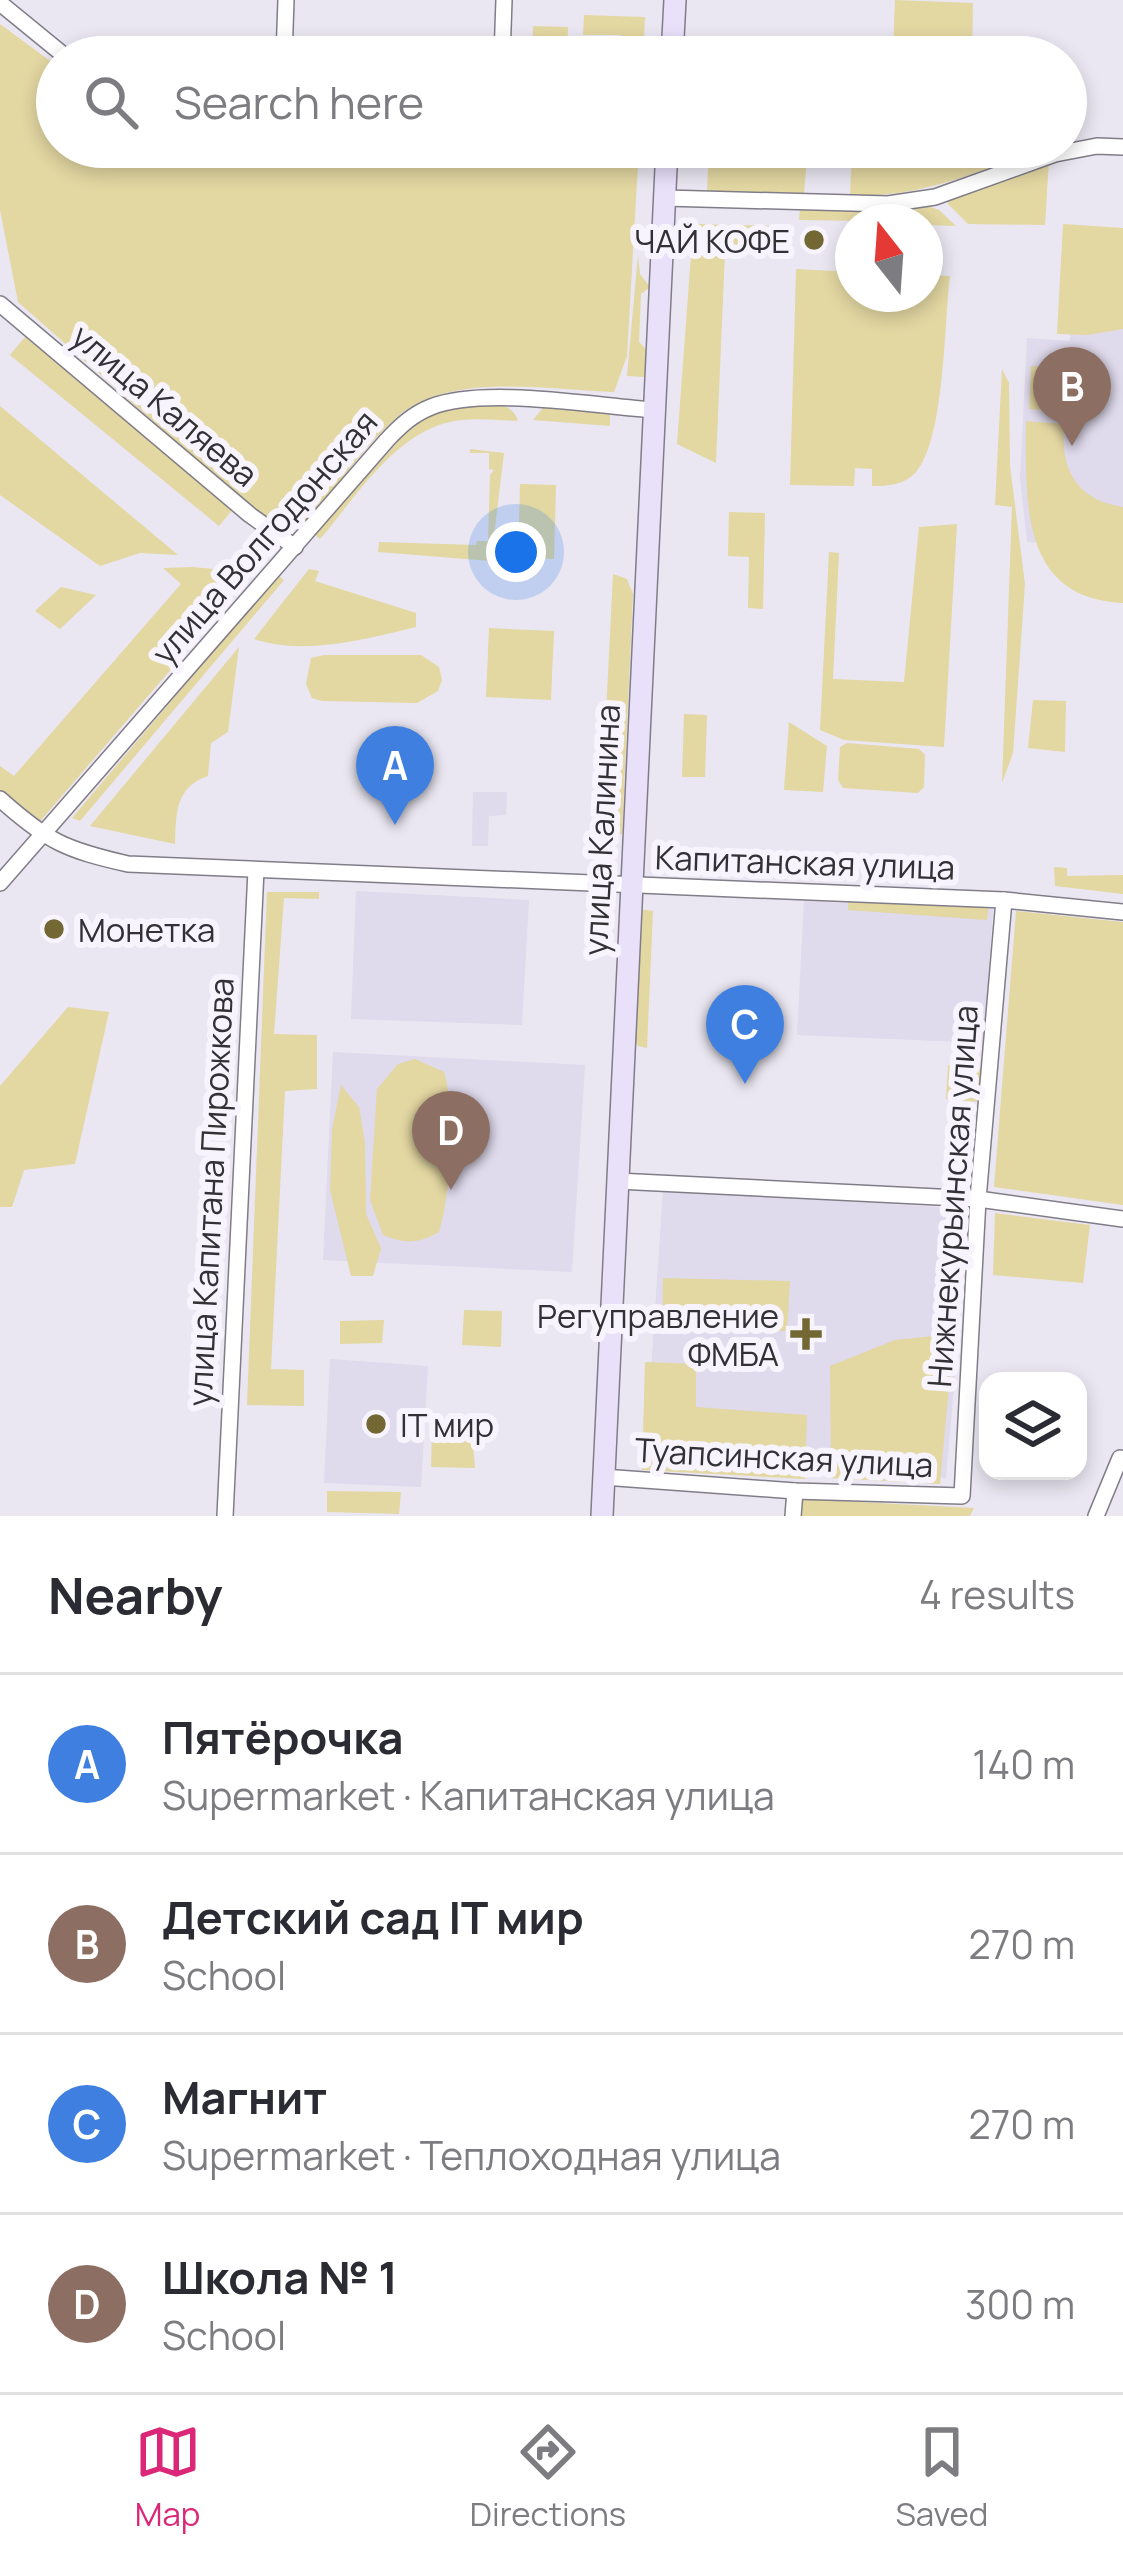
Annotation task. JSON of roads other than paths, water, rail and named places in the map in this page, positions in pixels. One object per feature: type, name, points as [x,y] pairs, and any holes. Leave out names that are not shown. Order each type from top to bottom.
[{"type":"main road","points":[[673,36],[675,0]]},
{"type":"main road","name":"улица Калинина","points":[[602,1516],[666,168]]},
{"type":"street","points":[[285,36],[286,0]]},
{"type":"street","points":[[503,36],[504,0]]},
{"type":"street","points":[[6,4],[42,36]]},
{"type":"street","points":[[1087,148],[1123,147]]},
{"type":"street","points":[[665,198],[888,204],[935,196],[1015,168]]},
{"type":"street","name":"улица Каляева","points":[[0,304],[250,515],[295,547]]},
{"type":"street","name":"улица Волгодонская","points":[[0,884],[400,426],[433,406],[484,398],[655,410]]},
{"type":"street","name":"Капитанская улица","points":[[0,800],[39,835],[70,850],[128,864],[1004,900],[1123,912]]},
{"type":"street","name":"улица Капитана Пирожкова","points":[[225,1516],[256,870]]},
{"type":"street","name":"Нижнекурьинская улица","points":[[962,1496],[978,1199],[1004,900]]},
{"type":"street","points":[[616,1181],[978,1199],[1123,1219]]},
{"type":"street","points":[[1096,1516],[1120,1458]]},
{"type":"street","name":"Туапсинская улица","points":[[603,1477],[795,1491],[962,1496]]},
{"type":"street","points":[[794,1516],[795,1491]]},
{"type":"place","name":"ЧАЙ КОФЕ","points":[[814,240]]},
{"type":"place","name":"Детский сад IT мир","points":[[1072,446]]},
{"type":"place","name":"Пятёрочка","points":[[395,825]]},
{"type":"place","name":"Монетка","points":[[54,929]]},
{"type":"place","name":"Магнит","points":[[745,1084]]},
{"type":"place","name":"Школа № 1","points":[[451,1190]]},
{"type":"place","name":"Регуправление ФМБА","points":[[806,1334]]},
{"type":"place","name":"IT мир","points":[[376,1424]]}]
